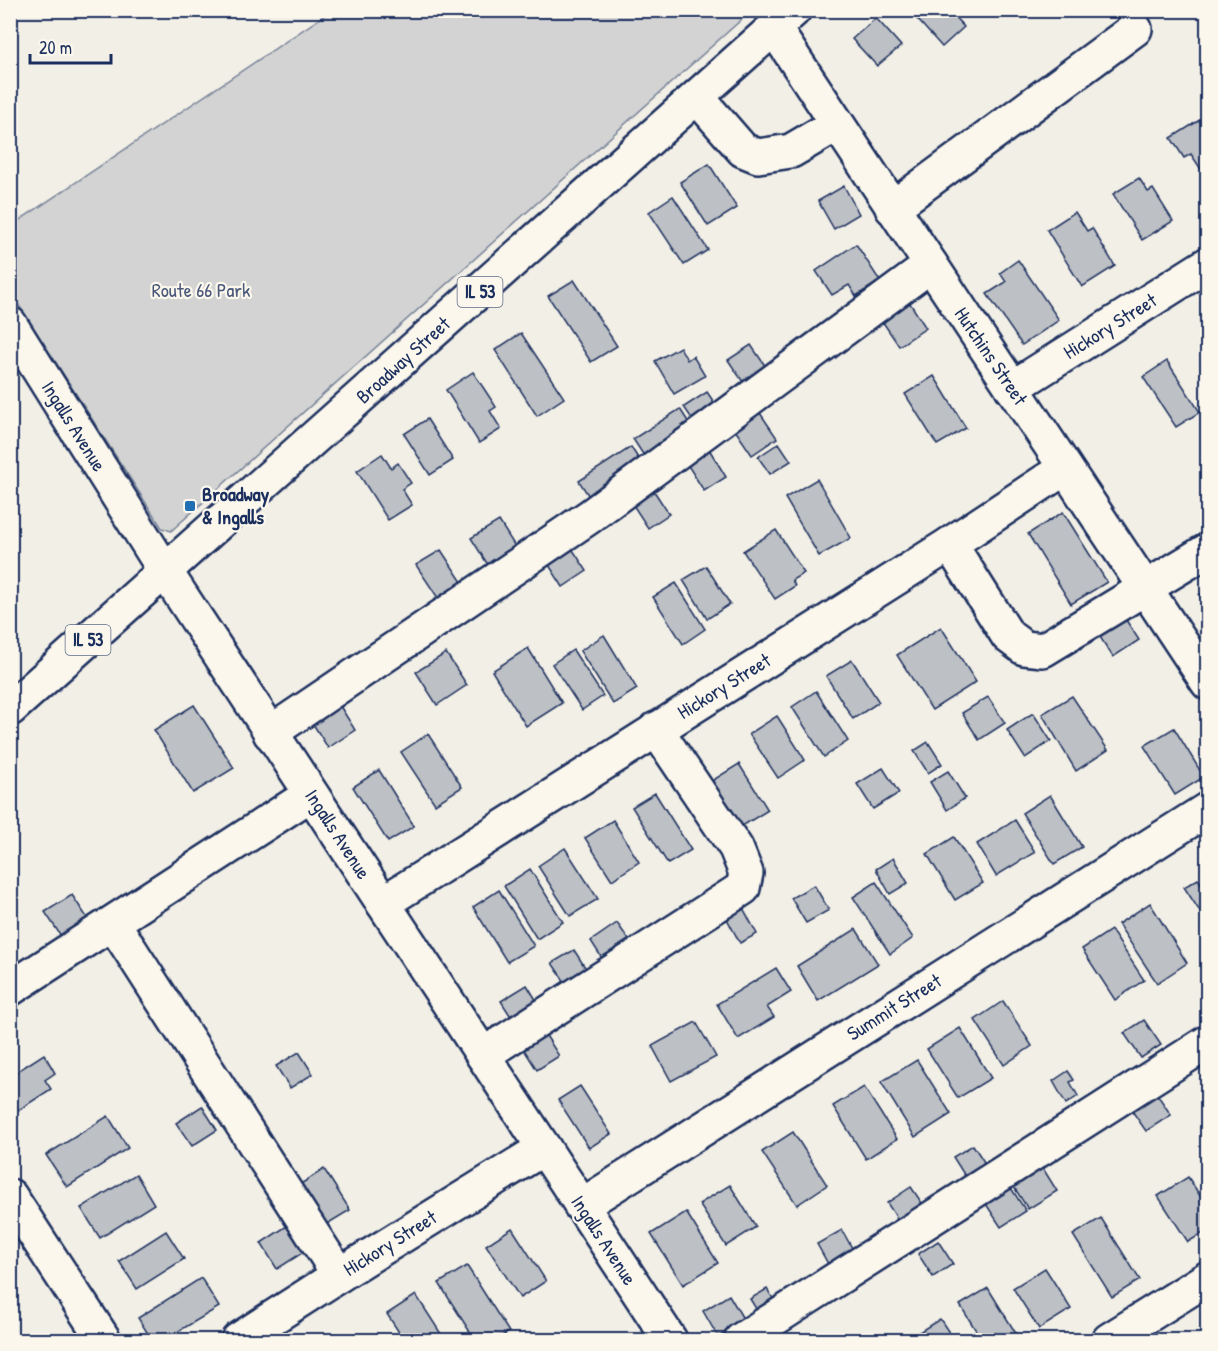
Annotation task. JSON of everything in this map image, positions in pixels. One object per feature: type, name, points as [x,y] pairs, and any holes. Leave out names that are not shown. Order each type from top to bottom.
[{"type":"street","name":"Broadway Street","points":[[10,709],[784,19]]},
{"type":"street","name":"Hutchins Street","points":[[784,19],[837,124],[1208,683]]},
{"type":"street","points":[[892,208],[1135,29]]},
{"type":"street","points":[[697,97],[743,150],[758,156],[791,151],[837,124]]},
{"type":"street","name":"Hickory Street","points":[[1012,388],[1208,264]]},
{"type":"street","points":[[270,733],[589,517],[931,265]]},
{"type":"street","name":"Ingalls Avenue","points":[[10,324],[165,571],[544,1148],[659,1337]]},
{"type":"street","name":"Hickory Street","points":[[383,903],[1065,468]]},
{"type":"street","points":[[950,543],[1008,636],[1024,648],[1043,650],[1208,550]]},
{"type":"street","points":[[483,1055],[743,888],[746,873],[736,848],[656,729]]},
{"type":"street","points":[[10,989],[311,794]]},
{"type":"street","name":"Summit Street","points":[[581,1206],[1208,809]]},
{"type":"street","points":[[113,923],[339,1275]]},
{"type":"street","points":[[741,1341],[1208,1042]]},
{"type":"street","name":"Hickory Street","points":[[238,1341],[339,1275],[544,1148]]},
{"type":"street","points":[[10,1197],[104,1341]]},
{"type":"street","points":[[1109,1341],[1208,1278]]},
{"type":"green space","name":"Route 66 Park","points":[[331,11],[751,11],[171,531],[162,528],[11,293],[11,226]]},
{"type":"building","points":[[909,10],[951,10],[950,12],[964,27],[942,47]]},
{"type":"building","points":[[876,18],[901,46],[877,66],[852,39]]},
{"type":"building","points":[[1206,116],[1208,118],[1208,180],[1191,154],[1184,158],[1171,138]]},
{"type":"building","points":[[709,164],[737,208],[708,226],[680,182]]},
{"type":"building","points":[[1139,178],[1148,192],[1153,189],[1173,221],[1142,240],[1113,194]]},
{"type":"building","points":[[844,186],[859,214],[834,229],[818,201]]},
{"type":"building","points":[[673,196],[708,250],[684,265],[649,212]]},
{"type":"building","points":[[1075,212],[1087,231],[1092,228],[1115,266],[1082,287],[1047,230]]},
{"type":"building","points":[[856,244],[880,281],[856,296],[849,285],[832,295],[816,271]]},
{"type":"building","points":[[1018,260],[1059,320],[1022,345],[987,294],[1006,282],[1000,273]]},
{"type":"building","points":[[574,280],[617,346],[591,362],[548,296]]},
{"type":"building","points":[[906,297],[926,328],[899,346],[878,315]]},
{"type":"building","points":[[521,333],[564,398],[537,416],[495,350]]},
{"type":"building","points":[[751,345],[766,367],[743,382],[728,360]]},
{"type":"building","points":[[680,347],[687,360],[693,356],[705,376],[674,394],[655,361]]},
{"type":"building","points":[[1167,361],[1200,412],[1176,427],[1143,377]]},
{"type":"building","points":[[473,372],[496,407],[490,411],[501,429],[479,443],[446,390]]},
{"type":"building","points":[[934,376],[966,428],[937,445],[905,394]]},
{"type":"building","points":[[707,392],[722,414],[699,429],[684,407]]},
{"type":"building","points":[[680,409],[696,434],[650,465],[633,439]]},
{"type":"building","points":[[758,410],[777,438],[752,455],[733,427]]},
{"type":"building","points":[[427,419],[453,460],[430,475],[404,434]]},
{"type":"building","points":[[779,443],[791,461],[770,474],[758,457]]},
{"type":"building","points":[[631,447],[646,471],[594,504],[579,481]]},
{"type":"building","points":[[709,449],[726,477],[704,491],[687,464]]},
{"type":"building","points":[[382,454],[391,468],[398,463],[411,483],[402,489],[412,505],[388,520],[357,471]]},
{"type":"building","points":[[817,479],[851,538],[819,556],[785,498]]},
{"type":"building","points":[[654,491],[669,514],[648,528],[633,505]]},
{"type":"building","points":[[1063,512],[1107,582],[1071,604],[1028,534]]},
{"type":"building","points":[[499,521],[516,548],[488,565],[471,538]]},
{"type":"building","points":[[776,530],[804,573],[792,580],[795,586],[775,599],[743,551]]},
{"type":"building","points":[[571,547],[587,571],[563,587],[547,562]]},
{"type":"building","points":[[441,550],[466,588],[442,604],[416,565]]},
{"type":"building","points":[[706,566],[730,604],[707,619],[683,580]]},
{"type":"building","points":[[676,583],[705,629],[683,644],[653,597]]},
{"type":"building","points":[[1208,590],[1208,608],[1199,595]]},
{"type":"building","points":[[1124,617],[1139,640],[1113,657],[1098,634]]},
{"type":"building","points":[[941,627],[976,682],[932,710],[897,655]]},
{"type":"building","points":[[604,635],[637,689],[613,704],[580,651]]},
{"type":"building","points":[[528,648],[562,703],[526,726],[492,671]]},
{"type":"building","points":[[573,650],[603,696],[582,710],[552,664]]},
{"type":"building","points":[[446,653],[467,685],[437,705],[416,672]]},
{"type":"building","points":[[852,660],[879,702],[853,719],[826,676]]},
{"type":"building","points":[[816,691],[848,741],[824,757],[792,707]]},
{"type":"building","points":[[1072,696],[1108,750],[1076,771],[1042,714]]},
{"type":"building","points":[[988,697],[1005,723],[979,740],[962,713]]},
{"type":"building","points":[[194,705],[234,768],[193,793],[154,730]]},
{"type":"building","points":[[340,706],[355,730],[328,748],[313,724]]},
{"type":"building","points":[[1033,713],[1051,741],[1025,758],[1007,730]]},
{"type":"building","points":[[777,716],[805,760],[778,778],[749,734]]},
{"type":"building","points":[[1174,728],[1204,777],[1175,795],[1144,746]]},
{"type":"building","points":[[428,734],[462,787],[435,804],[401,752]]},
{"type":"building","points":[[928,742],[942,764],[928,773],[914,751]]},
{"type":"building","points":[[739,764],[768,810],[739,828],[710,782]]},
{"type":"building","points":[[883,768],[899,793],[873,809],[857,784]]},
{"type":"building","points":[[379,770],[414,826],[388,842],[353,787]]},
{"type":"building","points":[[948,771],[965,798],[947,810],[930,782]]},
{"type":"building","points":[[655,793],[691,850],[668,864],[632,807]]},
{"type":"building","points":[[1050,795],[1082,847],[1054,864],[1022,813]]},
{"type":"building","points":[[613,820],[639,862],[612,880],[585,838]]},
{"type":"building","points":[[1015,820],[1035,852],[996,876],[977,844]]},
{"type":"building","points":[[954,837],[983,883],[955,900],[927,854]]},
{"type":"building","points":[[565,848],[598,899],[570,916],[538,866]]},
{"type":"building","points":[[893,858],[908,883],[890,894],[876,869]]},
{"type":"building","points":[[530,869],[563,922],[537,939],[504,886]]},
{"type":"building","points":[[1198,879],[1208,894],[1208,924],[1184,887]]},
{"type":"building","points":[[876,882],[913,938],[890,954],[853,897]]},
{"type":"building","points":[[814,885],[829,910],[806,923],[791,898]]},
{"type":"building","points":[[499,890],[534,946],[507,962],[473,907]]},
{"type":"building","points":[[72,895],[92,925],[65,942],[45,912]]},
{"type":"building","points":[[1150,903],[1187,963],[1157,983],[1118,924]]},
{"type":"building","points":[[743,908],[757,934],[740,943],[726,917]]},
{"type":"building","points":[[617,923],[634,947],[607,966],[591,941]]},
{"type":"building","points":[[856,929],[878,964],[818,1001],[797,966]]},
{"type":"building","points":[[1111,930],[1144,980],[1115,1000],[1082,949]]},
{"type":"building","points":[[574,950],[590,975],[569,988],[552,963]]},
{"type":"building","points":[[776,968],[791,992],[767,1007],[774,1017],[738,1039],[717,1004]]},
{"type":"building","points":[[527,985],[543,1011],[517,1026],[501,1001]]},
{"type":"building","points":[[1003,1001],[1032,1046],[1004,1065],[975,1020]]},
{"type":"building","points":[[1144,1020],[1161,1045],[1141,1058],[1124,1033]]},
{"type":"building","points":[[696,1022],[716,1057],[671,1081],[652,1046]]},
{"type":"building","points":[[960,1028],[991,1078],[958,1098],[927,1049]]},
{"type":"building","points":[[545,1034],[559,1056],[537,1070],[523,1048]]},
{"type":"building","points":[[299,1052],[313,1074],[290,1088],[276,1066]]},
{"type":"building","points":[[44,1054],[55,1073],[45,1080],[51,1089],[19,1110],[10,1097],[10,1076]]},
{"type":"building","points":[[917,1060],[951,1114],[915,1137],[881,1082]]},
{"type":"building","points":[[1068,1071],[1074,1080],[1070,1082],[1078,1096],[1066,1104],[1053,1081]]},
{"type":"building","points":[[580,1086],[611,1134],[589,1148],[558,1100]]},
{"type":"building","points":[[864,1087],[897,1139],[866,1159],[833,1106]]},
{"type":"building","points":[[1155,1091],[1171,1115],[1146,1131],[1130,1108]]},
{"type":"building","points":[[202,1106],[217,1130],[192,1146],[176,1123]]},
{"type":"building","points":[[108,1116],[128,1148],[67,1187],[46,1155]]},
{"type":"building","points":[[793,1132],[827,1185],[797,1205],[762,1152]]},
{"type":"building","points":[[973,1145],[990,1171],[970,1184],[953,1157]]},
{"type":"building","points":[[1039,1162],[1057,1191],[1028,1209],[1010,1181]]},
{"type":"building","points":[[324,1169],[350,1210],[322,1227],[296,1187]]},
{"type":"building","points":[[136,1174],[154,1204],[100,1238],[81,1208]]},
{"type":"building","points":[[1188,1177],[1208,1208],[1208,1230],[1188,1242],[1158,1196]]},
{"type":"building","points":[[1007,1182],[1026,1211],[1001,1227],[982,1198]]},
{"type":"building","points":[[730,1185],[756,1227],[726,1246],[699,1204]]},
{"type":"building","points":[[911,1187],[928,1212],[904,1229],[887,1203]]},
{"type":"building","points":[[686,1212],[718,1263],[683,1285],[651,1234]]},
{"type":"building","points":[[1101,1218],[1140,1280],[1112,1297],[1073,1235]]},
{"type":"building","points":[[293,1222],[310,1248],[277,1269],[261,1243]]},
{"type":"building","points":[[512,1228],[546,1281],[520,1298],[486,1245]]},
{"type":"building","points":[[842,1230],[857,1257],[832,1271],[817,1244]]},
{"type":"building","points":[[166,1231],[184,1259],[137,1289],[119,1261]]},
{"type":"building","points":[[938,1241],[953,1264],[933,1277],[918,1254]]},
{"type":"building","points":[[467,1266],[509,1332],[495,1340],[475,1340],[439,1283]]},
{"type":"building","points":[[1045,1268],[1071,1309],[1039,1329],[1013,1288]]},
{"type":"building","points":[[201,1278],[219,1307],[164,1340],[152,1340],[138,1318]]},
{"type":"building","points":[[988,1288],[1020,1340],[982,1340],[960,1305]]},
{"type":"building","points":[[767,1289],[778,1306],[761,1317],[750,1299]]},
{"type":"building","points":[[416,1295],[443,1337],[438,1340],[404,1340],[387,1314]]},
{"type":"building","points":[[729,1295],[745,1322],[718,1337],[703,1311]]},
{"type":"building","points":[[940,1319],[954,1340],[913,1340],[911,1337]]},
{"type":"building","points":[[354,1333],[359,1340],[341,1340]]},
{"type":"place","name":"Broadway & Ingalls","points":[[190,506]]}]
